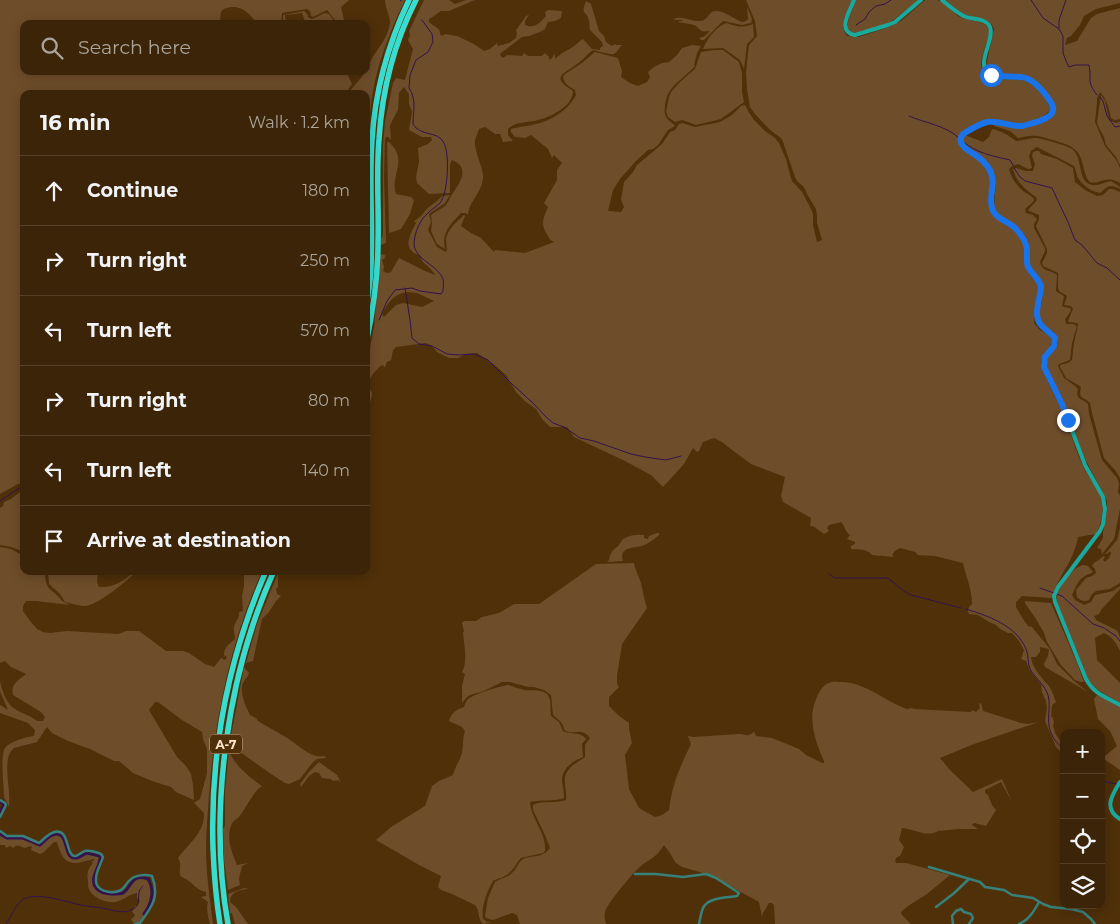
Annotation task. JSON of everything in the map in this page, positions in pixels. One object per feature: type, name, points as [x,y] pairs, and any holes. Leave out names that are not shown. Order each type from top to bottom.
[{"type":"highway","points":[[370,276],[375,243],[371,164],[375,110],[387,56],[409,0]]},
{"type":"highway","points":[[370,322],[375,289],[375,243],[381,117],[390,73],[406,27],[418,0]]},
{"type":"highway","name":"A-7","points":[[220,924],[214,874],[212,812],[217,752],[227,689],[236,652],[264,575]]},
{"type":"highway","name":"A-7","points":[[228,924],[222,870],[220,820],[226,745],[229,722],[244,656],[272,575]]},
{"type":"street","points":[[854,0],[845,25],[847,32],[851,35],[895,22],[921,0]]},
{"type":"street","points":[[942,0],[967,18],[984,21],[990,26],[991,31],[984,65],[987,72],[996,76],[1023,77],[1032,81],[1049,98],[1053,108],[1050,116],[1028,124],[1016,126],[990,122],[982,124],[963,134],[960,140],[964,147],[984,162],[991,173],[994,212],[1014,227],[1024,241],[1027,250],[1027,265],[1041,286],[1038,320],[1042,327],[1055,338],[1054,346],[1045,357],[1044,367],[1062,404],[1085,465],[1105,503],[1100,531],[1058,587],[1054,596],[1089,685],[1099,694],[1120,705]]},
{"type":"street","points":[[1120,782],[1110,800],[1110,805],[1114,816],[1120,819]]},
{"type":"street","points":[[0,800],[6,805],[0,817]]},
{"type":"street","points":[[0,830],[6,836],[23,836],[39,843],[52,833],[57,832],[63,834],[67,839],[70,853],[73,856],[85,851],[101,854],[103,857],[95,882],[98,888],[104,891],[120,891],[130,879],[138,876],[152,876],[155,900],[150,911],[140,923],[135,924]]},
{"type":"street","points":[[929,867],[980,882],[985,887],[1034,898],[1051,907],[1072,908],[1083,912],[1095,924]]},
{"type":"street","points":[[635,874],[684,877],[706,874],[740,893],[737,896],[706,903],[699,924]]},
{"type":"street","points":[[936,907],[969,879]]},
{"type":"street","points":[[1019,924],[1027,919],[1039,902]]},
{"type":"street","points":[[953,924],[952,916],[961,909],[971,914],[973,918],[969,924]]},
{"type":"shaded area","points":[[0,0],[349,0],[341,7],[344,20],[335,20],[327,10],[313,17],[307,9],[282,13],[281,20],[254,20],[245,11],[232,7],[221,11],[220,20],[20,20],[20,75],[348,75],[352,84],[348,90],[20,90],[20,484],[0,494]]},
{"type":"shaded area","points":[[385,0],[405,0],[380,64],[374,86],[370,116],[370,90],[351,90],[363,75],[370,75],[370,63],[388,32],[390,20]]},
{"type":"shaded area","points":[[424,0],[449,0],[455,4],[466,0],[475,0],[449,11],[441,11],[429,19],[429,22],[438,29],[442,36],[445,34],[457,36],[484,51],[497,43],[498,46],[509,43],[516,38],[516,30],[526,16],[529,15],[525,25],[531,26],[537,25],[546,16],[545,12],[548,10],[562,11],[561,18],[548,22],[545,29],[540,32],[522,37],[501,53],[500,55],[503,58],[507,55],[522,56],[524,53],[528,56],[542,56],[545,53],[549,60],[555,53],[555,59],[583,39],[592,49],[600,50],[603,46],[602,42],[590,30],[588,17],[584,11],[586,1],[591,4],[599,31],[604,36],[606,42],[612,46],[615,44],[622,45],[614,54],[593,50],[564,73],[560,79],[573,91],[569,101],[560,110],[543,119],[511,126],[508,129],[508,135],[513,141],[503,142],[500,134],[495,134],[485,127],[479,129],[475,144],[483,181],[470,206],[468,215],[461,213],[448,229],[444,238],[445,249],[437,244],[431,231],[431,215],[446,205],[462,176],[461,167],[452,160],[450,164],[450,193],[429,194],[417,183],[418,148],[432,140],[431,137],[422,137],[409,130],[412,112],[409,104],[409,94],[404,87],[399,93],[398,110],[390,126],[391,140],[388,137],[385,139],[386,243],[381,245],[380,241],[383,235],[383,145],[385,121],[393,83],[396,78],[405,80],[413,49],[408,40],[409,31]]},
{"type":"shaded area","points":[[746,0],[853,0],[843,27],[847,36],[859,37],[901,21],[925,0],[937,0],[958,16],[987,26],[989,30],[988,36],[981,62],[985,74],[998,79],[1027,81],[1040,92],[1051,110],[1042,117],[1025,123],[1018,124],[987,120],[971,127],[962,133],[958,139],[963,148],[984,165],[990,175],[990,205],[993,214],[1011,226],[1024,244],[1026,268],[1039,287],[1034,323],[1053,340],[1041,362],[1043,369],[1050,388],[1063,412],[1085,470],[1098,491],[1103,504],[1103,511],[1096,534],[1078,537],[1073,554],[1052,598],[1022,596],[1016,602],[1016,607],[1023,619],[1050,649],[1057,664],[1088,692],[1045,667],[1044,664],[1049,649],[1040,647],[1040,652],[1036,657],[1031,657],[1035,669],[1050,688],[1056,702],[1052,705],[1051,716],[1055,733],[1060,741],[1060,751],[1056,747],[1045,721],[1047,708],[1041,684],[1030,671],[1026,661],[1021,659],[1024,650],[1019,641],[1012,633],[1000,629],[978,615],[969,614],[968,611],[972,604],[972,599],[963,563],[935,556],[918,555],[915,552],[900,548],[892,555],[894,557],[872,555],[865,550],[851,549],[855,542],[847,539],[850,535],[841,522],[829,525],[827,528],[829,531],[824,534],[810,526],[811,518],[783,502],[781,496],[785,477],[751,464],[714,438],[703,442],[697,452],[693,448],[684,464],[663,487],[651,475],[574,437],[567,427],[550,427],[536,409],[516,392],[506,375],[477,353],[466,354],[458,358],[449,358],[437,352],[426,343],[396,347],[393,350],[391,360],[387,362],[385,367],[382,365],[370,379],[370,348],[374,327],[380,254],[387,255],[382,260],[383,271],[387,273],[391,272],[399,258],[435,275],[420,256],[410,249],[408,242],[416,223],[414,221],[442,196],[450,195],[445,203],[429,214],[431,222],[428,230],[437,247],[446,252],[448,232],[464,215],[461,226],[481,238],[494,252],[495,250],[525,253],[554,242],[550,239],[543,225],[548,207],[544,203],[557,180],[557,170],[562,163],[554,155],[552,158],[548,149],[531,135],[525,138],[515,137],[511,129],[548,120],[566,108],[576,95],[575,90],[566,83],[563,77],[595,52],[618,58],[622,71],[621,77],[638,86],[647,82],[650,77],[648,72],[662,63],[669,62],[682,48],[692,45],[701,46],[697,53],[695,66],[676,83],[666,99],[666,116],[675,126],[668,130],[658,145],[648,150],[620,179],[613,190],[608,211],[621,212],[624,207],[621,200],[624,182],[637,165],[662,144],[670,132],[675,130],[679,124],[682,123],[695,127],[720,122],[745,105],[754,120],[779,143],[792,181],[802,192],[813,214],[813,225],[817,242],[822,240],[817,223],[816,209],[804,187],[795,177],[782,139],[769,129],[750,107],[746,73],[749,45],[757,36],[755,21]],"holes":[[[407,292],[417,293],[434,301],[422,307],[403,303],[396,305],[384,317],[382,314],[389,302],[402,293]]]},
{"type":"shaded area","points":[[856,0],[919,0],[887,24],[856,33],[847,28]]},
{"type":"shaded area","points":[[945,0],[1120,0],[1120,3],[1096,9],[1084,16],[1080,25],[1067,38],[1065,45],[1077,41],[1091,18],[1097,14],[1120,8],[1120,119],[1115,120],[1111,118],[1106,101],[1100,92],[1097,98],[1095,122],[1105,146],[1120,168],[1120,183],[1111,179],[1090,182],[1079,154],[1068,145],[1037,136],[1018,138],[1010,131],[994,126],[995,124],[1026,127],[1044,122],[1053,114],[1055,110],[1054,104],[1043,89],[1030,78],[1019,75],[997,75],[989,71],[986,66],[994,29],[992,25],[985,20],[963,14]]},
{"type":"shaded area","points":[[747,7],[752,19],[751,23],[742,25],[723,21],[704,40],[699,38],[705,36],[710,31],[702,31],[694,25],[679,22],[682,20],[673,19],[681,18],[703,21],[712,12],[719,11],[742,22],[748,19]]},
{"type":"shaded area","points":[[304,11],[312,19],[325,13],[329,14],[333,20],[305,20],[302,13],[285,15],[286,20],[283,20],[283,15]]},
{"type":"shaded area","points":[[727,23],[740,26],[753,24],[754,37],[747,44],[744,69],[740,60],[723,48],[703,49],[712,33]]},
{"type":"shaded area","points":[[723,50],[739,62],[742,73],[744,102],[721,119],[696,125],[682,120],[675,122],[668,117],[666,112],[671,92],[695,69],[701,52]]},
{"type":"shaded area","points":[[1101,95],[1105,101],[1109,120],[1116,123],[1120,122],[1120,165],[1106,145],[1098,126]]},
{"type":"shaded area","points":[[992,129],[1005,133],[1016,141],[1038,138],[1070,148],[1076,153],[1082,174],[1087,183],[1094,185],[1111,181],[1120,187],[1120,189],[1113,186],[1108,187],[1100,193],[1094,191],[1080,181],[1074,166],[1037,147],[1031,151],[1029,156],[1032,168],[1028,169],[1018,164],[1009,169],[1016,184],[1034,199],[1025,209],[1026,213],[1033,215],[1037,219],[1034,228],[1045,248],[1040,262],[1041,265],[1057,275],[1056,291],[1064,296],[1062,306],[1070,308],[1071,311],[1065,319],[1066,324],[1077,326],[1070,360],[1058,366],[1064,378],[1078,389],[1078,396],[1088,404],[1102,460],[1119,483],[1120,509],[1114,539],[1102,554],[1101,549],[1097,548],[1103,538],[1107,501],[1085,459],[1046,367],[1048,357],[1057,347],[1058,341],[1054,332],[1046,327],[1039,318],[1043,289],[1041,281],[1030,266],[1027,239],[1020,230],[995,210],[995,177],[991,167],[969,150],[963,142],[962,137],[965,135],[983,142],[989,137]]},
{"type":"shaded area","points":[[387,142],[395,149],[398,155],[395,180],[396,194],[411,197],[414,200],[410,214],[401,229],[389,233]]},
{"type":"shaded area","points":[[1036,151],[1073,168],[1075,182],[1097,196],[1103,195],[1109,189],[1120,192],[1120,478],[1104,458],[1090,403],[1081,396],[1081,387],[1066,378],[1060,367],[1060,365],[1072,360],[1078,325],[1068,321],[1073,309],[1071,306],[1064,305],[1067,296],[1059,290],[1058,273],[1043,266],[1042,263],[1047,249],[1036,226],[1039,215],[1028,210],[1037,200],[1036,197],[1019,182],[1013,169],[1033,171],[1035,164],[1032,156],[1033,152]]},
{"type":"shaded area","points":[[20,492],[20,550],[0,545],[0,508],[4,502]]},
{"type":"shaded area","points":[[1120,528],[1120,583],[1110,589],[1096,591],[1089,600],[1081,600],[1077,597],[1076,590],[1086,578],[1096,573],[1092,566],[1094,563],[1104,556],[1103,560],[1105,562],[1109,558],[1110,551],[1105,554],[1117,540]]},
{"type":"shaded area","points":[[657,533],[659,535],[646,544],[627,549],[622,556],[623,561],[607,562],[612,552],[623,539],[633,535],[644,535],[644,538],[648,539],[649,536]]},
{"type":"shaded area","points":[[0,547],[11,549],[20,554],[20,575],[45,575],[45,580],[51,591],[62,601],[70,605],[26,601],[23,611],[37,629],[50,633],[67,631],[118,634],[126,631],[139,631],[166,651],[189,653],[205,664],[214,667],[221,658],[225,660],[227,657],[224,655],[225,650],[235,639],[235,625],[239,612],[243,611],[244,575],[260,575],[241,625],[233,653],[215,737],[206,848],[207,877],[213,924],[210,924],[207,910],[208,902],[201,897],[206,896],[206,892],[181,876],[178,858],[196,837],[204,820],[204,813],[194,803],[200,799],[207,773],[207,749],[202,732],[158,702],[155,702],[149,710],[177,757],[191,774],[194,800],[176,792],[171,787],[133,773],[119,761],[114,761],[68,741],[52,733],[47,727],[37,742],[14,748],[9,754],[7,767],[9,807],[4,797],[2,764],[5,748],[23,738],[34,736],[35,730],[28,723],[0,713],[0,705],[8,710],[0,691],[0,681],[5,696],[12,707],[37,721],[43,721],[45,717],[41,712],[13,695],[14,685],[26,674],[11,667],[5,661],[0,663]]},
{"type":"shaded area","points":[[634,563],[647,608],[622,644],[617,676],[619,687],[609,697],[609,706],[629,723],[632,743],[625,755],[629,789],[639,808],[655,817],[669,810],[677,776],[691,744],[688,736],[748,735],[754,731],[756,736],[772,738],[799,749],[806,755],[824,763],[818,748],[812,719],[815,702],[820,691],[828,683],[858,685],[907,709],[971,712],[972,710],[976,712],[980,708],[979,704],[981,703],[983,711],[1021,723],[1039,722],[974,744],[940,758],[973,792],[1002,779],[1012,802],[1001,782],[985,790],[996,810],[986,826],[974,823],[972,825],[978,829],[938,831],[929,834],[902,828],[899,840],[904,847],[900,856],[895,860],[896,863],[906,863],[950,875],[901,912],[911,924],[775,924],[774,905],[772,903],[769,903],[762,917],[759,902],[710,875],[682,867],[675,862],[664,845],[656,855],[637,869],[615,896],[605,912],[606,924],[520,924],[517,915],[512,913],[493,920],[486,918],[488,898],[495,882],[510,875],[523,859],[542,855],[550,848],[533,810],[533,805],[566,800],[566,774],[570,768],[585,757],[585,745],[590,738],[581,732],[565,730],[560,721],[553,715],[551,695],[544,690],[534,687],[502,682],[484,691],[470,695],[462,703],[462,686],[465,674],[462,672],[465,648],[462,623],[464,621],[476,621],[482,617],[499,613],[514,604],[539,604],[596,564]]},
{"type":"shaded area","points":[[1083,565],[1088,566],[1093,572],[1083,577],[1079,582],[1072,595],[1075,600],[1084,605],[1091,602],[1095,595],[1113,591],[1120,586],[1120,589],[1099,614],[1094,616],[1096,620],[1116,630],[1120,637],[1120,651],[1114,640],[1104,633],[1095,638],[1097,660],[1120,683],[1120,703],[1099,691],[1089,681],[1057,603],[1057,592],[1062,584],[1072,572]]},
{"type":"shaded area","points":[[48,575],[98,575],[99,587],[104,587],[118,583],[132,575],[97,602],[85,606],[65,602],[60,594],[49,584]]},
{"type":"shaded area","points":[[278,575],[278,587],[276,589],[277,594],[281,596],[262,619],[253,661],[246,663],[257,624]]},
{"type":"shaded area","points":[[1025,601],[1051,603],[1084,682],[1075,680],[1061,665]]},
{"type":"shaded area","points":[[244,667],[249,673],[243,683],[242,691],[250,715],[308,753],[325,756],[326,758],[317,759],[300,779],[289,784],[240,752],[229,751]]},
{"type":"shaded area","points":[[509,685],[523,690],[540,691],[549,696],[551,716],[559,722],[563,731],[581,735],[586,739],[582,744],[583,757],[572,763],[562,776],[564,798],[530,802],[544,839],[545,851],[521,858],[510,872],[493,881],[483,909],[483,919],[487,922],[492,922],[483,924],[475,905],[438,887],[441,876],[376,840],[391,827],[425,806],[432,786],[453,775],[462,753],[465,731],[462,727],[449,721],[453,714],[464,707],[470,698],[494,688]]},
{"type":"shaded area","points":[[1097,695],[1120,707],[1120,770],[1105,760],[1105,756],[1117,746],[1110,731],[1098,719],[1094,699]]},
{"type":"shaded area","points":[[229,751],[247,775],[262,786],[231,826],[229,840],[237,865],[248,863],[242,866],[239,878],[240,885],[228,890],[224,860],[223,829],[225,826],[225,791]]},
{"type":"shaded area","points":[[319,762],[337,775],[341,783],[338,780],[322,778],[319,773],[315,772],[309,776],[301,787],[300,784]]},
{"type":"shaded area","points":[[0,832],[7,837],[23,838],[39,844],[53,834],[59,836],[63,839],[70,857],[75,859],[88,852],[94,852],[100,858],[95,874],[96,886],[98,890],[104,892],[122,892],[135,879],[139,877],[147,878],[152,882],[153,889],[149,908],[140,922],[133,923],[131,919],[135,915],[132,912],[140,901],[137,898],[137,893],[112,902],[104,901],[91,892],[88,886],[88,874],[93,863],[91,861],[94,861],[94,859],[71,863],[62,856],[57,842],[54,842],[40,854],[31,850],[32,847],[30,846],[13,848],[10,846],[6,848],[5,845],[0,845]]},
{"type":"shaded area","points":[[244,888],[250,889],[234,893],[230,902],[248,924],[235,924],[232,913],[230,913],[228,894]]},
{"type":"waterway","points":[[856,25],[865,19],[876,6],[891,0]]},
{"type":"waterway","points":[[1031,0],[1043,18],[1059,29],[1063,36],[1063,53],[1069,67],[1089,65],[1090,83],[1097,95]]},
{"type":"waterway","points":[[1059,28],[1059,20],[1066,0]]},
{"type":"waterway","points":[[379,320],[387,301],[395,290],[412,288],[441,294],[443,291],[443,280],[440,274],[418,254],[414,244],[416,231],[422,219],[443,198],[447,174],[447,156],[444,143],[438,136],[420,131],[413,124],[414,102],[409,88],[410,75],[416,60],[428,52],[433,42],[432,34],[422,20]]},
{"type":"waterway","points":[[1100,97],[1107,116],[1115,127],[1120,126]]},
{"type":"waterway","points":[[909,116],[941,127],[958,137]]},
{"type":"waterway","points":[[962,141],[979,151],[1010,160],[1013,165]]},
{"type":"waterway","points":[[1014,168],[1025,181],[1052,188],[1075,240],[1082,245],[1097,263],[1107,268],[1120,280]]},
{"type":"waterway","points":[[405,288],[412,338],[419,344],[432,346],[447,354],[474,354],[488,360],[553,423],[564,427],[580,438],[645,457],[666,460],[681,456]]},
{"type":"waterway","points":[[0,501],[20,488]]},
{"type":"waterway","points":[[829,574],[835,578],[888,578],[911,595],[961,608]]},
{"type":"waterway","points":[[1040,588],[1054,593]]},
{"type":"waterway","points":[[1057,594],[1062,596],[1093,624],[1104,628],[1120,641]]},
{"type":"waterway","points":[[966,609],[1000,623],[1016,634],[1021,641],[1027,652],[1031,671],[1045,688],[1048,696],[1050,731],[1060,746]]},
{"type":"waterway","points":[[1105,782],[1117,784]]},
{"type":"waterway","points":[[0,802],[4,805],[0,812]]},
{"type":"waterway","points":[[0,834],[7,838],[23,838],[40,845],[49,837],[58,834],[62,836],[72,857],[77,858],[87,853],[100,856],[94,876],[94,885],[105,893],[123,893],[135,879],[148,879],[152,896],[144,914]]},
{"type":"waterway","points":[[6,924],[19,903],[26,898],[33,897],[50,898],[123,912],[130,911],[137,906],[139,892],[143,886]]},
{"type":"route","points":[[991,75],[1023,77],[1032,81],[1049,98],[1053,108],[1050,116],[1045,119],[1022,126],[990,122],[982,124],[963,134],[960,140],[964,147],[984,162],[991,173],[993,182],[992,209],[997,216],[1018,231],[1026,245],[1027,265],[1041,286],[1038,320],[1042,327],[1053,335],[1056,342],[1045,357],[1044,367],[1068,420]]}]
